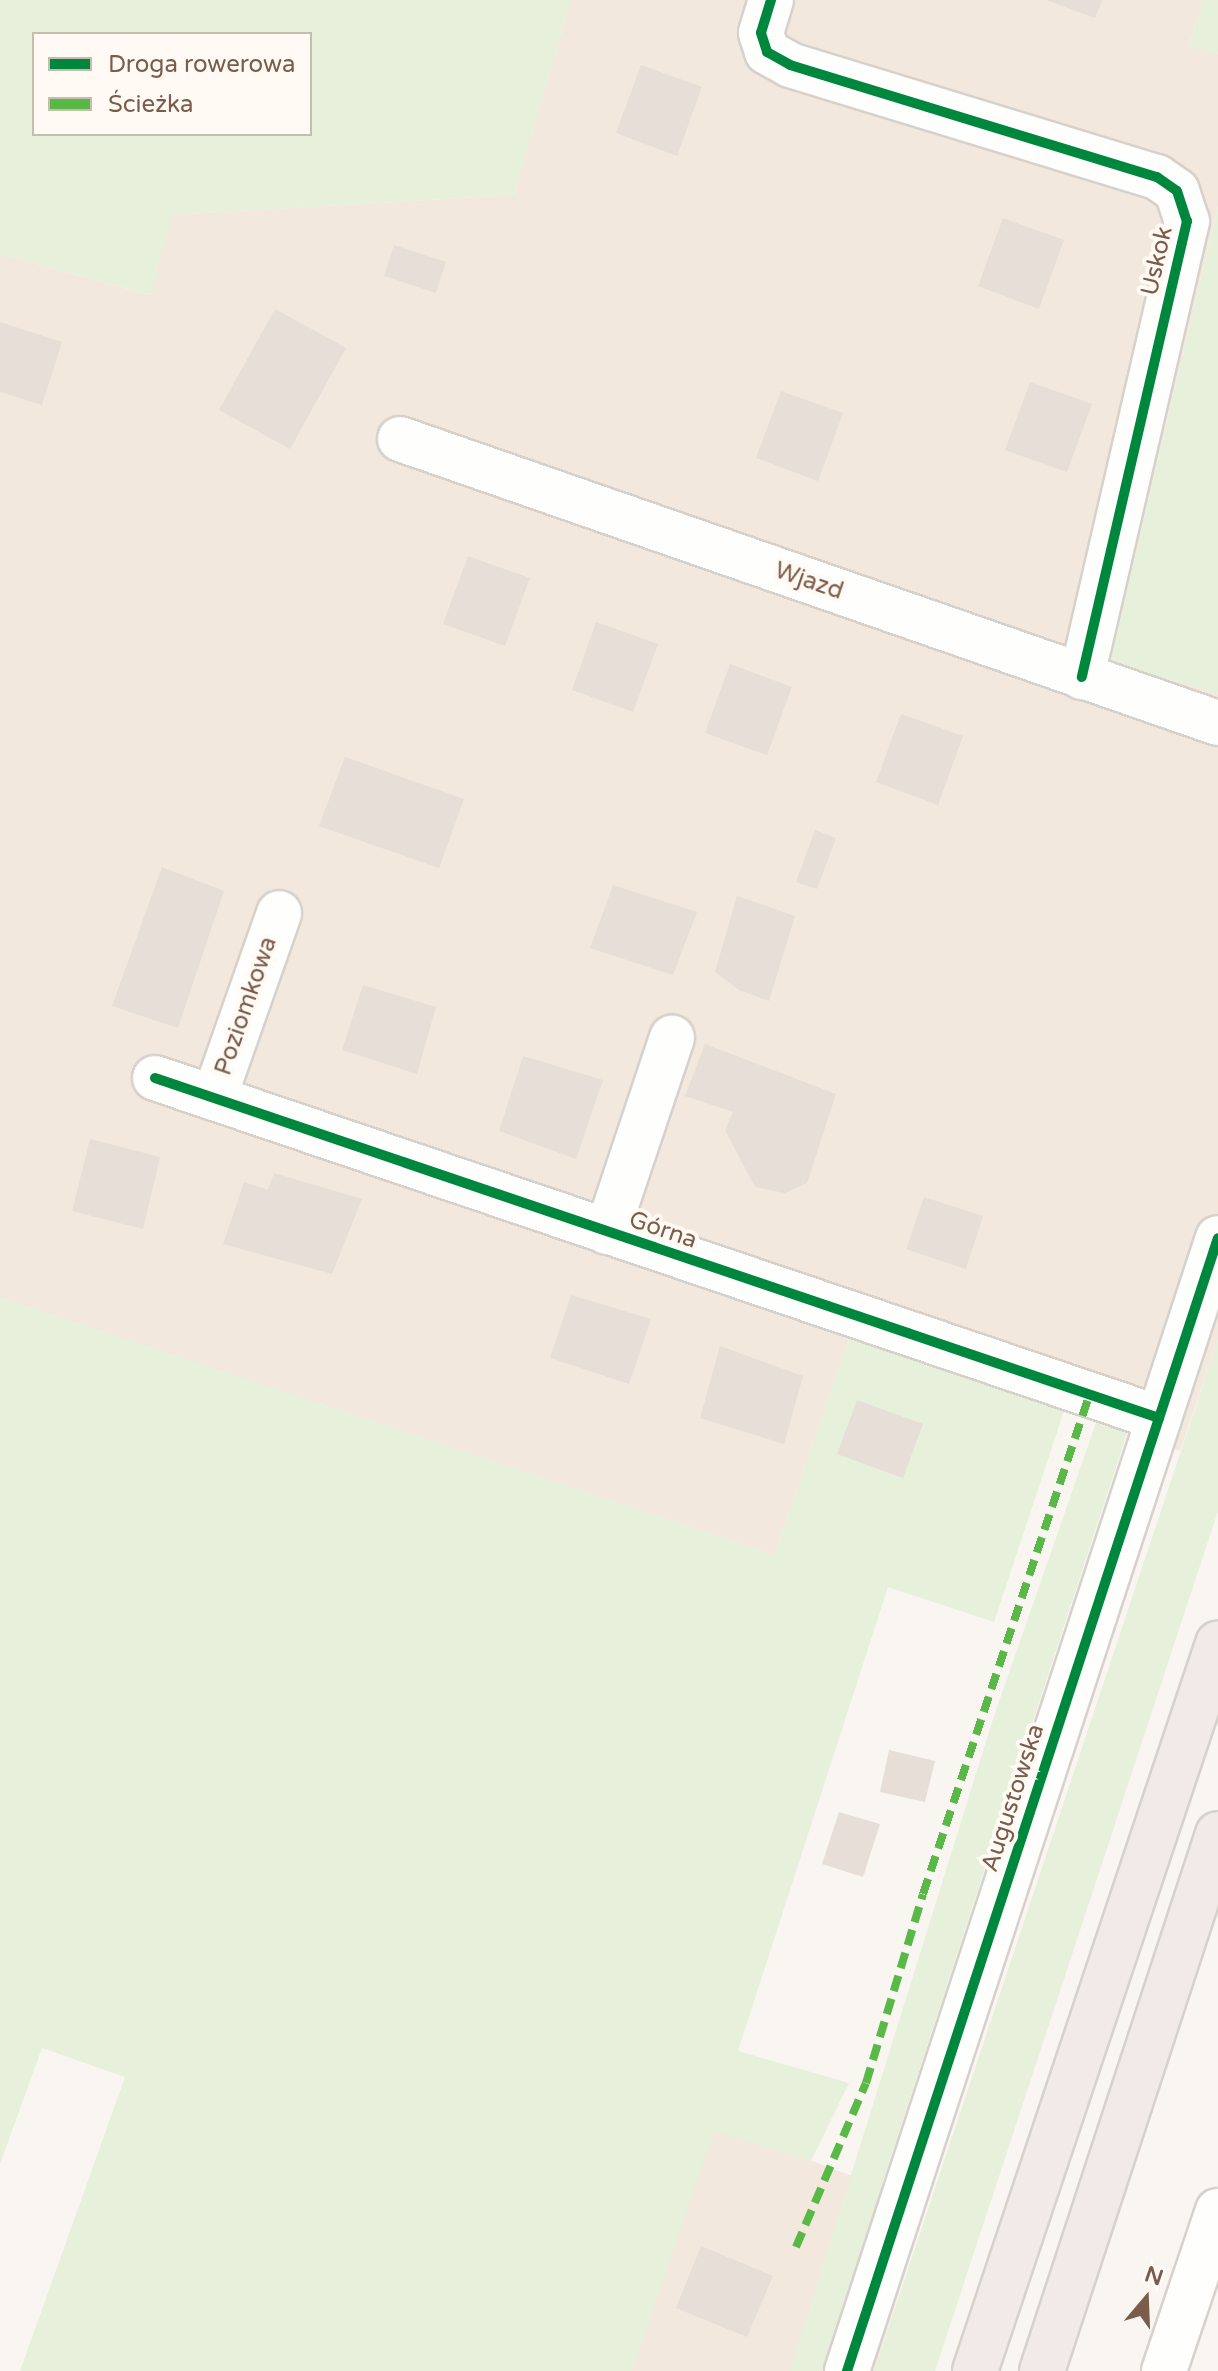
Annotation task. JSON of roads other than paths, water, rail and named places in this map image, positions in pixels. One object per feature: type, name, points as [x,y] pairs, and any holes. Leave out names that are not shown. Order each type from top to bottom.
[{"type":"highway","points":[[975,2371],[1218,1644]]},
{"type":"highway","points":[[1042,2371],[1218,1834]]},
{"type":"street","name":"Uskok","points":[[771,0],[761,33],[767,52],[790,65],[1157,177],[1177,191],[1187,221],[1082,677]]},
{"type":"street","name":"Wjazd","points":[[400,439],[1218,723]]},
{"type":"street","name":"Poziomkowa","points":[[214,1098],[279,913]]},
{"type":"street","name":"Górna","points":[[607,1232],[672,1038]]},
{"type":"street","name":"Górna","points":[[155,1078],[1159,1418]]},
{"type":"street","name":"Augustowska","points":[[847,2371],[1218,1238]]},
{"type":"street","points":[[1164,2371],[1218,2211]]}]
